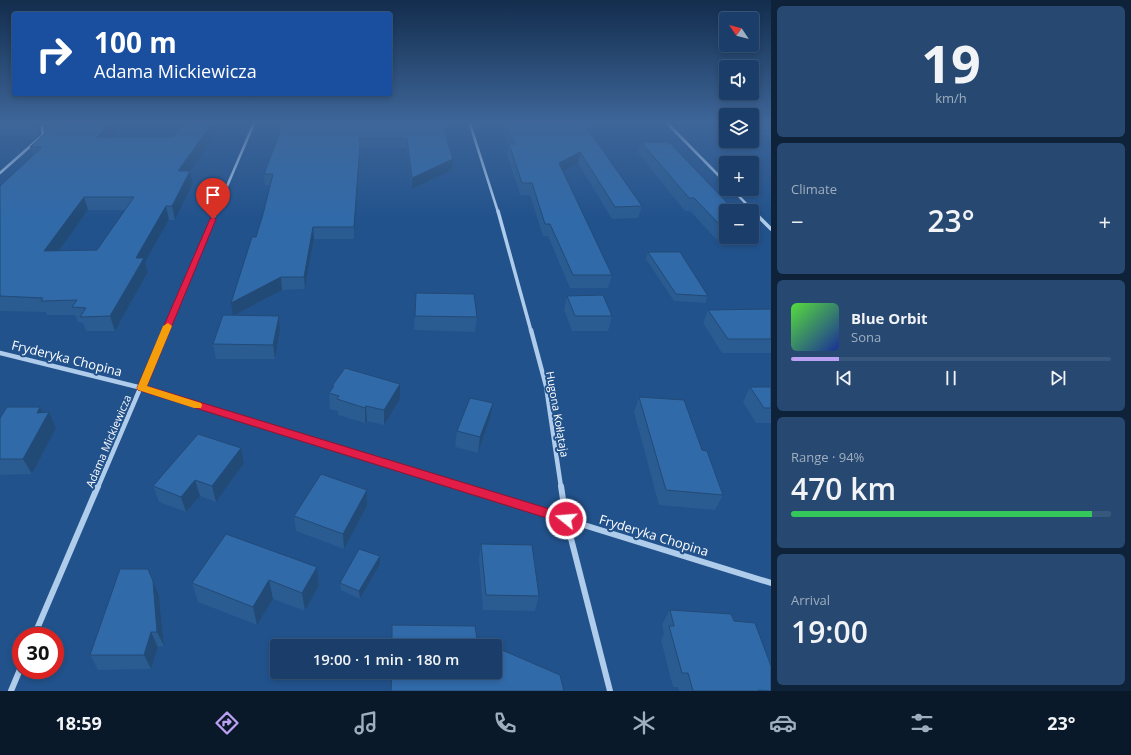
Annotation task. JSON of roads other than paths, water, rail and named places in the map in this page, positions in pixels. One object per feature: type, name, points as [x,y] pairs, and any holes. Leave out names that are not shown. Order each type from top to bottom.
[{"type":"street","points":[[0,173],[22,153]]},
{"type":"street","name":"Adama Mickiewicza","points":[[38,627],[142,388],[241,153]]},
{"type":"street","name":"Hugona Kołłątaja","points":[[479,153],[495,201],[546,386],[566,519],[610,691]]},
{"type":"street","points":[[697,153],[719,176]]},
{"type":"street","points":[[739,196],[771,229]]},
{"type":"street","name":"Fryderyka Chopina","points":[[0,353],[142,388],[771,584]]},
{"type":"street","points":[[11,691],[16,679]]}]
